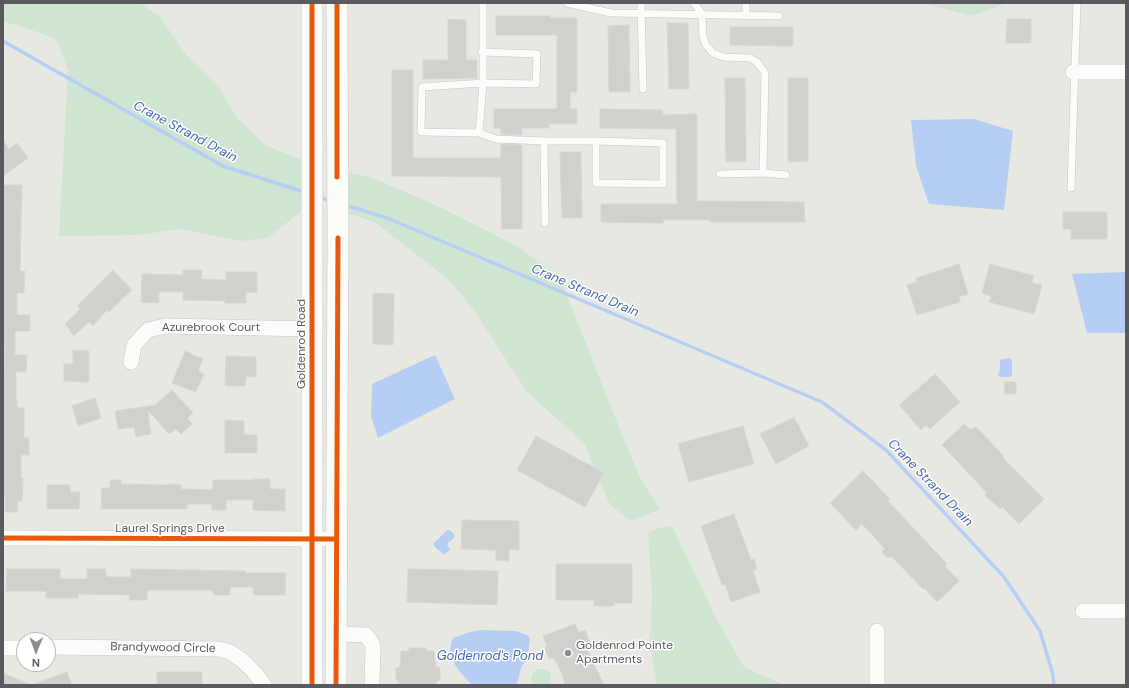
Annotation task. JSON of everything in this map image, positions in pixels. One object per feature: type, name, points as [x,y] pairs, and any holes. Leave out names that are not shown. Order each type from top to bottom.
[{"type":"main road","name":"Goldenrod Road","points":[[312,3],[312,133],[324,178]]},
{"type":"main road","name":"Goldenrod Road","points":[[336,685],[336,334],[325,238],[324,178],[337,3]]},
{"type":"main road","name":"Goldenrod Road","points":[[312,685],[312,329],[325,238]]},
{"type":"main road","points":[[312,329],[319,337],[325,351],[336,497]]},
{"type":"street","points":[[1074,72],[1126,72]]},
{"type":"street","name":"Azurebrook Court","points":[[131,362],[134,345],[148,330],[165,326],[312,329]]},
{"type":"street","name":"Laurel Springs Drive","points":[[3,538],[336,539]]},
{"type":"street","points":[[1082,611],[1126,612]]},
{"type":"street","points":[[877,631],[877,685]]},
{"type":"street","points":[[336,634],[366,635],[373,644],[372,685]]},
{"type":"street","name":"Brandywood Circle","points":[[56,647],[219,649],[230,652],[243,661],[264,685]]},
{"type":"street","points":[[3,648],[16,648]]},
{"type":"lane","points":[[479,133],[483,83],[483,3]]},
{"type":"lane","points":[[567,3],[611,13],[780,16]]},
{"type":"lane","points":[[641,3],[643,89]]},
{"type":"lane","points":[[694,3],[702,14],[703,36],[706,45],[713,53],[724,57],[750,58],[757,62],[765,73],[763,173]]},
{"type":"lane","points":[[746,3],[746,15]]},
{"type":"lane","points":[[1071,188],[1077,3]]},
{"type":"lane","points":[[482,52],[537,54],[536,84],[483,83],[422,87],[421,132],[479,133],[496,139],[544,141],[596,141],[663,142],[663,184],[596,183],[596,141]]},
{"type":"lane","points":[[544,141],[545,223]]},
{"type":"lane","points":[[720,174],[763,173],[786,175]]},
{"type":"green space","points":[[3,3],[140,3],[159,16],[188,57],[220,89],[237,118],[267,146],[318,166],[314,201],[268,238],[240,241],[180,229],[139,235],[59,236],[68,70],[56,39],[17,25],[3,22]]},
{"type":"green space","points":[[923,3],[1006,3],[971,16]]},
{"type":"green space","points":[[343,171],[373,178],[440,207],[517,246],[560,278],[624,440],[641,479],[660,509],[631,521],[610,505],[584,443],[527,392],[478,315],[449,280],[376,223],[339,210]]},
{"type":"green space","points":[[672,526],[717,620],[744,667],[784,685],[657,685],[650,645],[652,594],[648,533],[658,528]]},
{"type":"green space","points":[[537,669],[544,669],[550,673],[550,685],[533,685],[531,681],[532,674]]},
{"type":"water","points":[[974,119],[1013,131],[1004,210],[929,204],[916,166],[911,120]]},
{"type":"water","points":[[1126,272],[1126,333],[1087,333],[1072,274]]},
{"type":"water","points":[[435,355],[455,399],[378,438],[371,416],[372,384]]},
{"type":"water","points":[[1010,358],[1012,361],[1012,375],[1010,377],[1000,377],[998,375],[1000,361],[1002,359]]},
{"type":"water","points":[[447,530],[450,530],[454,534],[454,538],[447,544],[450,550],[443,554],[434,546],[434,543]]},
{"type":"water","name":"Goldenrod's Pond","points":[[480,630],[516,631],[527,635],[530,638],[528,657],[521,668],[518,681],[515,685],[472,685],[459,671],[450,653],[453,638]]},
{"type":"building","points":[[496,16],[550,16],[550,18],[577,18],[577,92],[570,92],[570,109],[577,109],[577,124],[549,124],[549,128],[522,128],[522,135],[501,134],[501,128],[494,128],[494,109],[557,109],[557,35],[496,35]]},
{"type":"building","points":[[448,19],[466,20],[466,60],[477,60],[477,78],[423,79],[423,60],[448,60]]},
{"type":"building","points":[[1007,19],[1031,19],[1031,43],[1006,43]]},
{"type":"building","points":[[667,23],[688,23],[689,89],[669,89]]},
{"type":"building","points":[[629,25],[630,92],[609,92],[608,26]]},
{"type":"building","points":[[730,27],[793,27],[793,46],[730,45]]},
{"type":"building","points":[[392,70],[413,70],[413,158],[501,158],[501,144],[522,145],[522,229],[502,229],[501,177],[392,176]]},
{"type":"building","points":[[725,78],[745,78],[746,161],[726,162]]},
{"type":"building","points":[[788,78],[808,78],[808,161],[788,162]]},
{"type":"building","points":[[600,109],[663,110],[663,115],[697,114],[697,201],[804,202],[805,222],[710,222],[710,220],[663,220],[663,223],[601,222],[601,204],[677,204],[676,129],[600,128]]},
{"type":"building","points":[[3,140],[9,149],[17,143],[28,158],[3,176]]},
{"type":"building","points":[[560,152],[581,152],[582,218],[562,218]]},
{"type":"building","points":[[3,185],[22,185],[20,271],[25,271],[24,293],[17,293],[17,315],[30,315],[30,331],[15,331],[15,355],[27,355],[26,372],[16,372],[16,400],[17,408],[24,408],[24,438],[29,438],[29,455],[21,455],[21,479],[23,479],[22,501],[18,501],[17,512],[5,512],[5,497],[3,497],[3,400],[5,345],[3,345]]},
{"type":"building","points":[[1063,212],[1107,212],[1107,239],[1071,239],[1071,229],[1063,229]]},
{"type":"building","points":[[959,264],[968,294],[959,297],[960,302],[917,315],[907,285],[917,282],[916,278]]},
{"type":"building","points":[[990,264],[1034,276],[1032,283],[1042,285],[1034,314],[989,302],[991,296],[982,293]]},
{"type":"building","points":[[113,270],[132,290],[109,312],[107,310],[93,326],[89,322],[74,336],[65,324],[80,309],[77,306]]},
{"type":"building","points":[[183,270],[202,270],[201,279],[226,280],[226,272],[257,272],[257,293],[246,292],[246,303],[183,300],[183,292],[159,292],[159,303],[141,302],[142,274],[183,275]]},
{"type":"building","points":[[373,293],[394,294],[393,345],[373,344]]},
{"type":"building","points":[[73,350],[89,351],[89,382],[64,381],[64,364],[73,364]]},
{"type":"building","points":[[185,351],[203,359],[198,371],[204,374],[196,392],[172,383]]},
{"type":"building","points":[[226,356],[256,357],[256,377],[246,376],[245,386],[225,386]]},
{"type":"building","points":[[935,374],[960,402],[930,429],[926,425],[921,430],[899,405]]},
{"type":"building","points":[[1005,382],[1016,382],[1016,394],[1004,394]]},
{"type":"building","points":[[172,390],[193,413],[187,418],[192,424],[181,434],[176,429],[169,434],[148,410],[151,434],[136,437],[134,427],[118,429],[115,411],[155,405]]},
{"type":"building","points":[[95,398],[101,418],[78,426],[72,406]]},
{"type":"building","points":[[794,417],[809,446],[776,464],[760,434]]},
{"type":"building","points":[[225,420],[244,421],[244,435],[257,435],[257,453],[225,453]]},
{"type":"building","points":[[964,424],[971,430],[975,426],[1004,456],[1003,458],[1044,499],[1019,524],[1002,507],[1000,509],[985,495],[987,493],[942,445]]},
{"type":"building","points":[[743,426],[754,464],[689,482],[678,444]]},
{"type":"building","points":[[536,436],[604,473],[585,507],[517,470]]},
{"type":"building","points":[[863,471],[890,499],[888,501],[947,564],[945,566],[959,581],[937,602],[891,556],[888,558],[882,552],[885,549],[862,524],[856,530],[830,503]]},
{"type":"building","points":[[270,479],[270,489],[285,489],[285,511],[253,510],[253,500],[226,500],[226,510],[212,510],[212,504],[187,504],[187,509],[101,509],[102,488],[110,488],[110,480],[121,480],[121,484],[170,484],[181,485],[181,489],[213,490],[213,480]]},
{"type":"building","points":[[47,485],[70,485],[70,492],[80,492],[79,509],[47,509]]},
{"type":"building","points":[[734,514],[751,560],[754,559],[757,569],[753,571],[760,592],[731,602],[725,584],[722,585],[701,526]]},
{"type":"building","points":[[462,520],[519,521],[519,550],[509,549],[509,561],[496,560],[496,550],[461,549]]},
{"type":"building","points":[[556,564],[632,564],[632,603],[614,603],[614,606],[594,606],[594,600],[556,600]]},
{"type":"building","points":[[7,569],[60,569],[60,579],[87,579],[87,569],[106,569],[106,577],[131,577],[131,569],[286,573],[285,595],[253,595],[253,587],[230,587],[230,595],[213,595],[213,590],[147,590],[147,600],[130,600],[130,595],[78,594],[78,598],[46,598],[46,591],[6,591]]},
{"type":"building","points":[[408,569],[498,571],[497,605],[407,602]]},
{"type":"building","name":"Goldenrod Pointe Apartments","points":[[575,624],[579,632],[585,630],[590,643],[585,645],[604,685],[565,685],[562,674],[554,658],[549,659],[544,648],[547,647],[543,636]]},
{"type":"building","points":[[409,648],[426,648],[426,651],[434,651],[436,667],[440,668],[440,680],[436,682],[436,685],[399,685],[399,681],[396,680],[396,668],[400,667],[401,651],[409,651]]},
{"type":"building","points":[[67,672],[72,685],[34,685],[34,684]]},
{"type":"building","points":[[157,672],[202,672],[202,685],[157,685]]},
{"type":"building","points":[[3,673],[31,685],[3,685]]},
{"type":"waterway","name":"Crane Strand Drain","points":[[3,41],[223,166],[304,192]]},
{"type":"waterway","name":"Crane Strand Drain","points":[[318,197],[331,201]]},
{"type":"waterway","name":"Crane Strand Drain","points":[[345,205],[387,218],[822,402],[886,450],[1004,577],[1040,631],[1053,675],[1054,685]]},
{"type":"cycle path","points":[[312,3],[312,685]]},
{"type":"cycle path","points":[[337,3],[337,177]]},
{"type":"cycle path","points":[[336,685],[338,238]]},
{"type":"cycle path","points":[[3,538],[336,539]]},
{"type":"place","name":"Goldenrod Pointe Apartments","points":[[568,653]]}]
